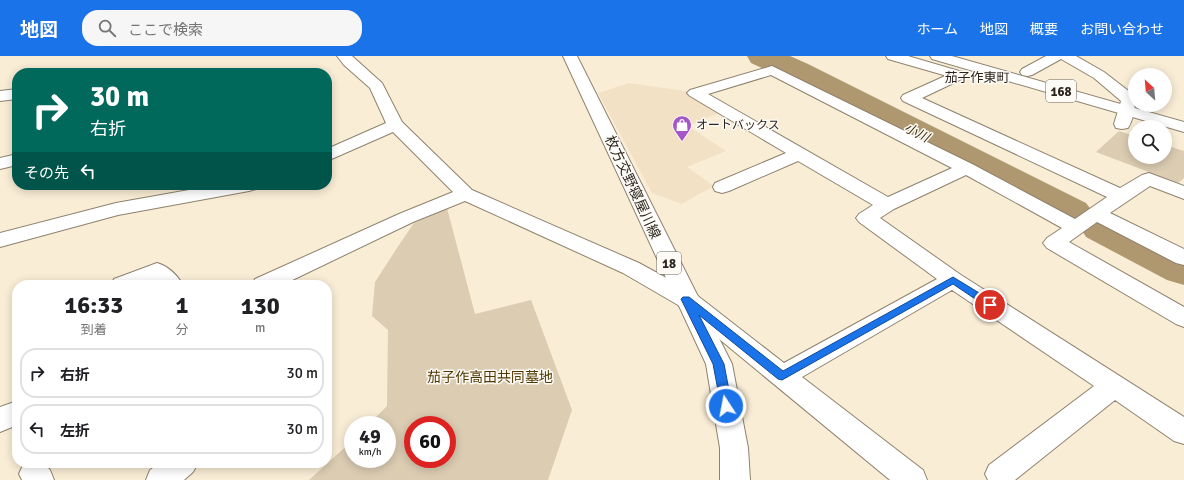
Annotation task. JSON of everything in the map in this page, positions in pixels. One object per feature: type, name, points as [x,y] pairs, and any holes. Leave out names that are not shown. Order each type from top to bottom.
[{"type":"main road","points":[[344,56],[377,86],[395,125],[408,135],[465,194],[631,268],[686,299],[912,480]]},
{"type":"main road","name":"枚方交野寝屋川線","points":[[570,56],[718,364],[734,448],[735,480]]},
{"type":"main road","name":"168","points":[[893,56],[959,76],[1128,121]]},
{"type":"main road","name":"168","points":[[937,56],[1128,121]]},
{"type":"main road","points":[[1027,72],[1056,56]]},
{"type":"main road","points":[[1066,56],[1085,60],[1099,75],[1130,100],[1128,120]]},
{"type":"main road","points":[[887,205],[695,93],[772,70],[966,168],[1077,228]]},
{"type":"main road","points":[[959,76],[909,98],[1121,196]]},
{"type":"main road","points":[[0,96],[12,95]]},
{"type":"main road","points":[[332,154],[395,125]]},
{"type":"main road","name":"168","points":[[1172,126],[1184,127]]},
{"type":"main road","points":[[1172,139],[1184,142]]},
{"type":"main road","points":[[722,187],[799,154]]},
{"type":"main road","points":[[0,164],[12,160]]},
{"type":"main road","points":[[966,168],[887,205],[866,218],[953,280],[1184,432]]},
{"type":"main road","points":[[1184,193],[1149,179],[1121,196],[1054,243],[1184,318]]},
{"type":"main road","points":[[0,240],[116,209],[221,190]]},
{"type":"main road","points":[[275,280],[406,218],[465,194]]},
{"type":"main road","points":[[1096,214],[1184,258]]},
{"type":"main road","points":[[134,280],[157,270],[167,280]]},
{"type":"main road","points":[[782,376],[953,280]]},
{"type":"main road","points":[[1000,474],[1114,386]]},
{"type":"main road","points":[[0,420],[12,414]]},
{"type":"main road","points":[[160,480],[176,468]]},
{"type":"shaded area","points":[[629,83],[685,91],[719,113],[688,126],[726,151],[687,167],[714,186],[681,204],[652,193],[598,93]]},
{"type":"green space","points":[[1119,131],[1128,134],[1128,164],[1172,164],[1172,147],[1184,151],[1184,178],[1178,183],[1096,152]]},
{"type":"green space","name":"茄子作高田共同墓地","points":[[447,208],[475,314],[531,300],[572,410],[548,480],[309,480],[322,468],[332,468],[332,459],[344,448],[344,468],[396,468],[396,416],[377,416],[387,406],[388,330],[372,316],[375,282],[414,223]]},
{"type":"waterway","name":"小川","points":[[762,56],[831,87],[1071,212]]},
{"type":"waterway","name":"小川","points":[[1102,227],[1184,269]]},
{"type":"place","name":"オートバックス","points":[[682,142]]},
{"type":"district","name":"茄子作東町","points":[[977,77]]},
{"type":"route","points":[[726,406],[718,364],[686,299],[782,376],[953,280],[990,305]]}]
